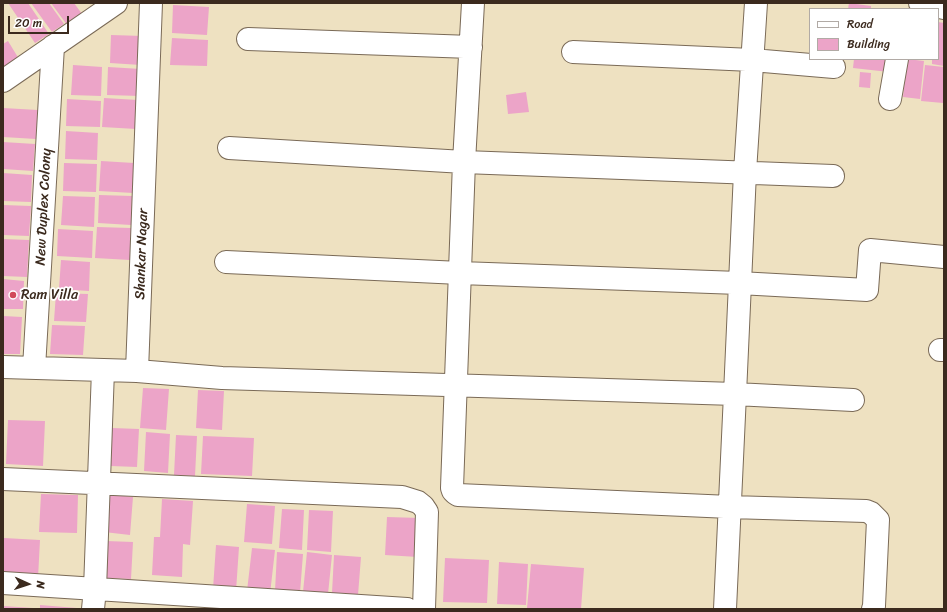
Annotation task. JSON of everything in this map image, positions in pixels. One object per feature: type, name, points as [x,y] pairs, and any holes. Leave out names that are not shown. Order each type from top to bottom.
[{"type":"street","points":[[3,81],[116,3]]},
{"type":"street","name":"Shankar Nagar","points":[[137,371],[151,3]]},
{"type":"street","points":[[473,3],[464,162],[452,488],[455,493],[458,495],[730,507],[866,511],[871,513],[878,520],[873,609]]},
{"type":"street","points":[[725,609],[739,283],[756,3]]},
{"type":"street","points":[[920,3],[944,8]]},
{"type":"street","points":[[248,39],[471,47]]},
{"type":"street","name":"New Duplex Colony","points":[[34,368],[53,46]]},
{"type":"street","points":[[573,52],[752,60],[834,67]]},
{"type":"street","points":[[890,99],[897,60]]},
{"type":"street","points":[[229,148],[464,162],[833,176]]},
{"type":"street","points":[[226,262],[460,273],[739,283],[867,290],[870,250],[944,257]]},
{"type":"street","points":[[3,366],[137,371],[222,378],[735,394],[853,400]]},
{"type":"street","points":[[94,599],[103,370]]},
{"type":"street","points":[[3,479],[402,497],[418,502],[427,512],[424,609]]},
{"type":"street","points":[[3,583],[94,599],[407,609]]},
{"type":"building","points":[[8,3],[28,3],[49,34],[35,43]]},
{"type":"building","points":[[31,3],[49,3],[64,24],[52,32]]},
{"type":"building","points":[[51,3],[74,3],[85,18],[70,29]]},
{"type":"building","points":[[849,3],[871,6],[871,8],[848,8]]},
{"type":"building","points":[[173,5],[209,7],[207,35],[172,33]]},
{"type":"building","points":[[939,22],[944,23],[944,66],[932,64],[932,60],[939,60]]},
{"type":"building","points":[[111,35],[143,36],[141,65],[110,63]]},
{"type":"building","points":[[172,38],[208,40],[207,66],[170,65]]},
{"type":"building","points":[[8,41],[19,59],[3,69],[3,44]]},
{"type":"building","points":[[854,60],[891,60],[889,72],[853,68]]},
{"type":"building","points":[[907,60],[924,61],[920,99],[903,97]]},
{"type":"building","points":[[73,65],[102,67],[101,96],[71,95]]},
{"type":"building","points":[[925,65],[944,67],[943,103],[921,101]]},
{"type":"building","points":[[108,67],[141,69],[140,96],[107,95]]},
{"type":"building","points":[[860,72],[871,73],[870,88],[859,87]]},
{"type":"building","points":[[526,92],[529,112],[508,114],[506,95]]},
{"type":"building","points":[[104,98],[138,100],[136,129],[102,127]]},
{"type":"building","points":[[67,99],[101,101],[100,127],[66,126]]},
{"type":"building","points":[[3,108],[38,110],[36,139],[3,137]]},
{"type":"building","points":[[66,131],[98,133],[97,160],[65,159]]},
{"type":"building","points":[[3,142],[35,144],[33,171],[3,169]]},
{"type":"building","points":[[101,161],[134,163],[133,193],[99,191]]},
{"type":"building","points":[[64,163],[97,164],[96,192],[63,191]]},
{"type":"building","points":[[3,173],[32,175],[31,202],[3,201]]},
{"type":"building","points":[[99,195],[132,196],[131,225],[98,223]]},
{"type":"building","points":[[63,196],[95,197],[94,227],[61,225]]},
{"type":"building","points":[[3,205],[31,206],[29,236],[3,235]]},
{"type":"building","points":[[97,227],[131,228],[130,260],[95,258]]},
{"type":"building","points":[[58,229],[93,231],[92,258],[57,256]]},
{"type":"building","points":[[3,239],[29,240],[27,277],[3,276]]},
{"type":"building","points":[[61,260],[90,262],[89,291],[59,289]]},
{"type":"building","name":"Ram Villa","points":[[3,279],[24,281],[23,309],[3,309]]},
{"type":"building","points":[[56,293],[88,294],[86,322],[54,321]]},
{"type":"building","points":[[3,316],[22,317],[20,354],[3,354]]},
{"type":"building","points":[[52,325],[85,326],[83,355],[50,354]]},
{"type":"building","points":[[143,388],[169,389],[166,430],[140,428]]},
{"type":"building","points":[[198,390],[224,391],[222,430],[196,428]]},
{"type":"building","points":[[8,420],[45,421],[43,466],[6,464]]},
{"type":"building","points":[[112,428],[139,429],[137,467],[111,466]]},
{"type":"building","points":[[146,432],[170,434],[168,473],[144,471]]},
{"type":"building","points":[[176,435],[197,436],[195,476],[174,475]]},
{"type":"building","points":[[203,436],[254,438],[252,476],[201,474]]},
{"type":"building","points":[[41,494],[78,495],[77,533],[39,532]]},
{"type":"building","points":[[107,494],[133,497],[130,535],[104,532]]},
{"type":"building","points":[[162,499],[193,501],[190,545],[183,544],[182,577],[152,575],[154,537],[160,537]]},
{"type":"building","points":[[247,504],[275,506],[272,544],[244,542]]},
{"type":"building","points":[[282,509],[304,510],[302,550],[279,548]]},
{"type":"building","points":[[309,510],[333,511],[331,552],[307,550]]},
{"type":"building","points":[[387,517],[420,518],[418,557],[385,555]]},
{"type":"building","points":[[4,538],[40,540],[38,578],[3,576]]},
{"type":"building","points":[[106,541],[133,542],[131,579],[105,578]]},
{"type":"building","points":[[216,545],[239,547],[236,591],[213,589]]},
{"type":"building","points":[[252,548],[275,550],[270,594],[247,591]]},
{"type":"building","points":[[277,552],[303,554],[300,593],[275,591]]},
{"type":"building","points":[[307,552],[332,555],[328,594],[303,592]]},
{"type":"building","points":[[334,555],[361,557],[358,595],[332,593]]},
{"type":"building","points":[[445,558],[489,560],[487,603],[443,602]]},
{"type":"building","points":[[499,562],[528,564],[526,605],[497,604]]},
{"type":"building","points":[[531,564],[584,568],[581,609],[527,608]]},
{"type":"building","points":[[40,605],[77,608],[77,609],[40,609]]},
{"type":"building","points":[[3,606],[33,608],[3,609]]},
{"type":"place","name":"Ram Villa","points":[[13,295]]}]
